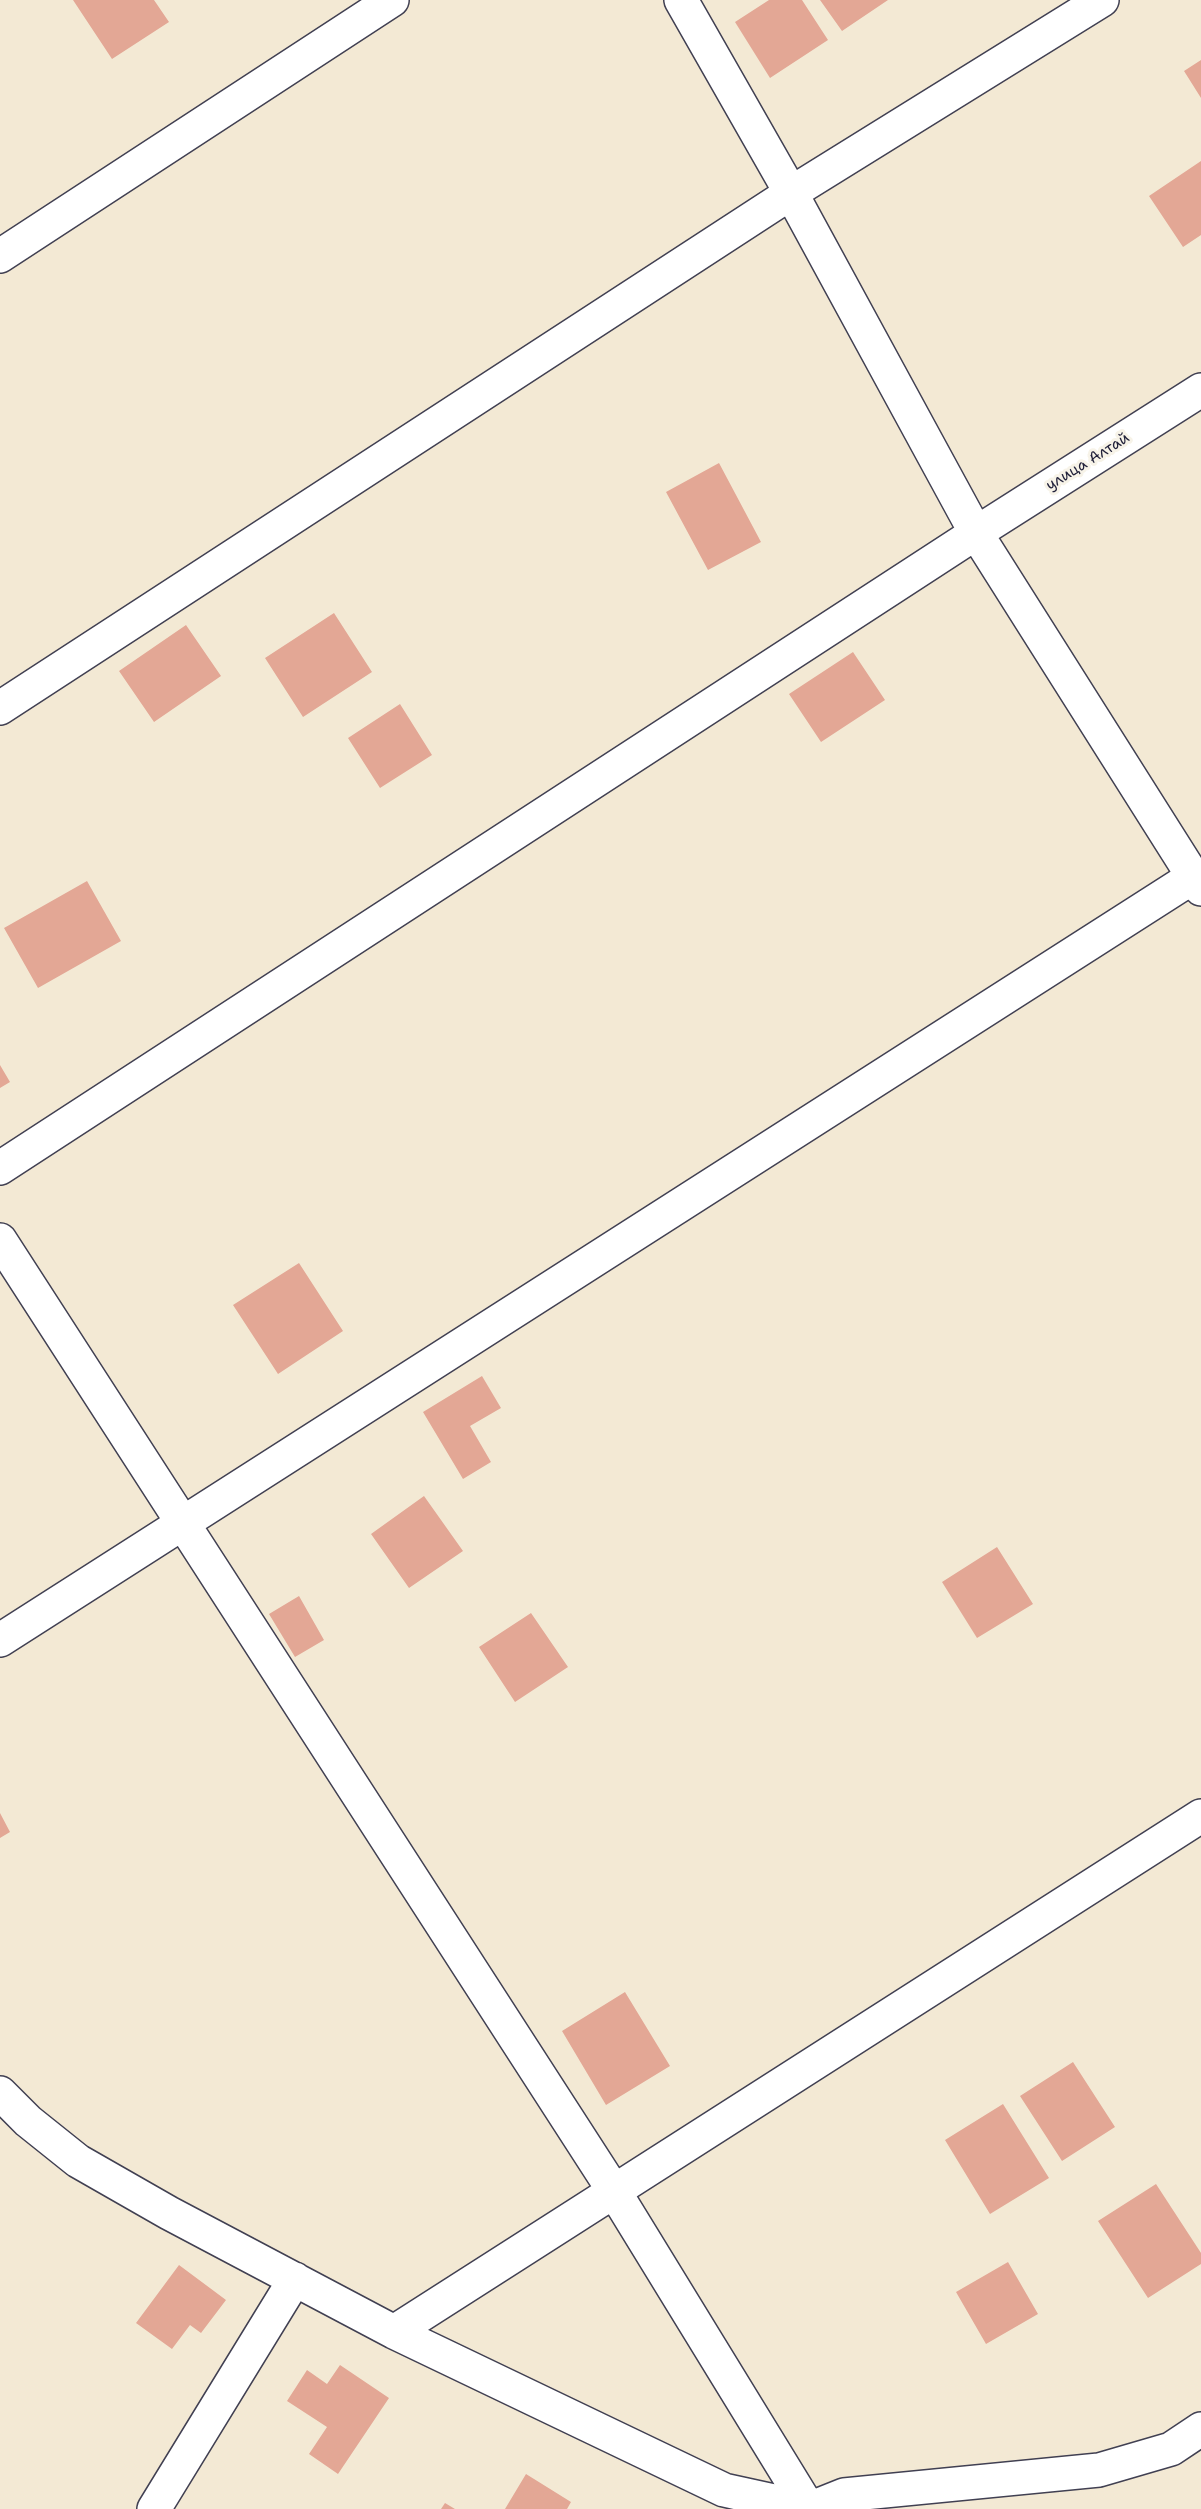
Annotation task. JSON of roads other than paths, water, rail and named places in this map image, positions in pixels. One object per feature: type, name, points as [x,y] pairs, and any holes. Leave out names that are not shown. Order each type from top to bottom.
[{"type":"street","points":[[0,256],[392,0]]},
{"type":"street","points":[[0,1640],[1197,883],[976,533],[791,194],[681,0]]},
{"type":"street","points":[[0,708],[791,194],[1102,0]]},
{"type":"street","name":"улица Алтай","points":[[0,1168],[976,533],[1201,390]]},
{"type":"street","points":[[0,1240],[614,2191],[810,2509]]},
{"type":"street","points":[[394,2332],[1201,1816]]},
{"type":"street","points":[[0,2093],[28,2121],[78,2161],[169,2213],[394,2332],[724,2490],[810,2509],[844,2495],[1099,2470],[1171,2449],[1201,2429]]},
{"type":"street","points":[[154,2509],[295,2279]]}]
